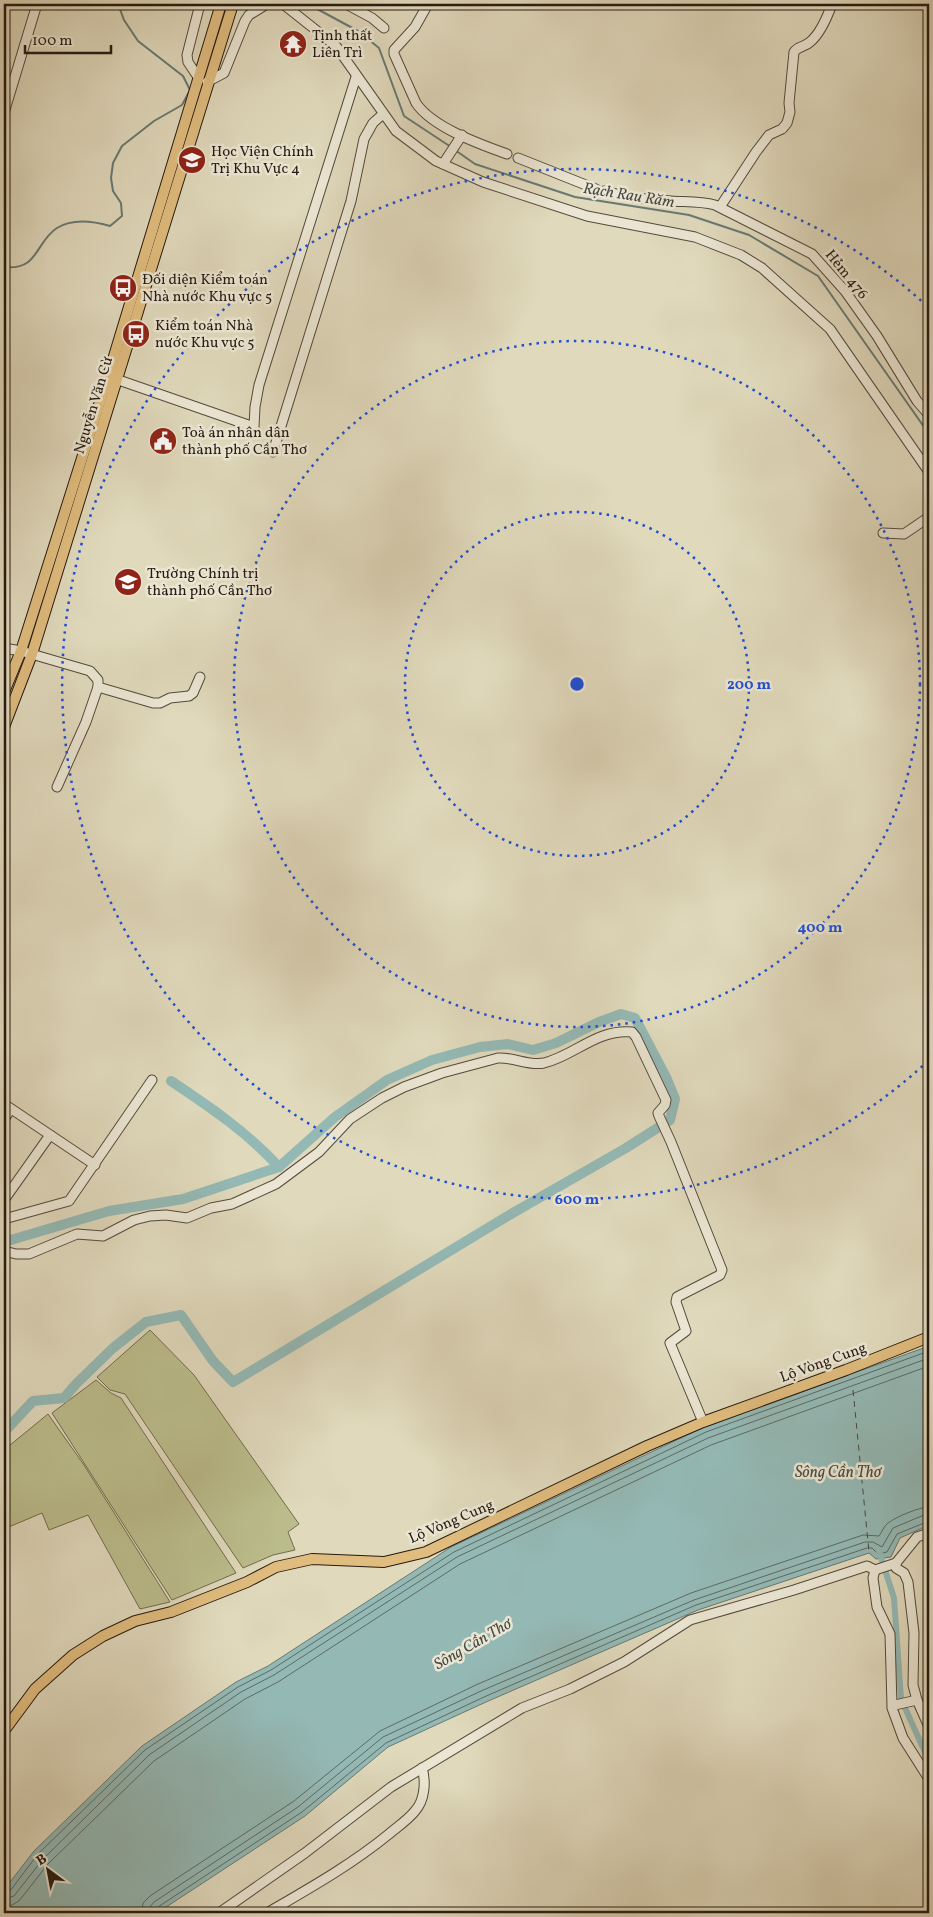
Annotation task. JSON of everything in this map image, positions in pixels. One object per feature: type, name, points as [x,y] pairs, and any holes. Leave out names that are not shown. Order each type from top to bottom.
[{"type":"main road","name":"Nguyễn Văn Cừ","points":[[4,727],[32,654],[81,496],[112,378],[203,79],[221,4]]},
{"type":"main road","name":"Nguyễn Văn Cừ","points":[[203,79],[231,8]]},
{"type":"main road","name":"Nguyễn Văn Cừ","points":[[4,692],[21,650],[70,493],[112,378]]},
{"type":"main road","points":[[70,493],[81,496]]},
{"type":"main road","name":"Lộ Vòng Cung","points":[[4,1731],[35,1689],[73,1655],[103,1636],[135,1621],[171,1612],[247,1582],[276,1567],[312,1559],[384,1562],[426,1552],[647,1446],[703,1422],[846,1370],[929,1337]]},
{"type":"street","points":[[4,112],[37,4]]},
{"type":"street","points":[[200,4],[187,55],[188,62],[203,79],[224,73],[245,21],[249,15],[267,4]]},
{"type":"street","points":[[283,4],[336,46],[396,131],[436,161],[446,160],[483,182],[587,216],[695,237],[741,255],[762,268],[830,329],[929,472]]},
{"type":"street","points":[[346,4],[372,18],[384,28]]},
{"type":"street","points":[[428,4],[415,27],[395,47],[394,54],[406,83],[421,110],[434,120],[461,138],[507,154]]},
{"type":"street","points":[[720,207],[764,141],[769,135],[787,123],[790,112],[789,103],[794,52],[797,48],[810,42],[816,35],[832,4]]},
{"type":"street","points":[[112,378],[254,426],[258,391],[356,76]]},
{"type":"street","points":[[273,452],[351,202],[364,139],[373,123],[383,114]]},
{"type":"street","points":[[446,160],[461,138]]},
{"type":"street","name":"Hẻm 476","points":[[518,158],[600,190],[623,196],[706,203],[720,207],[812,254],[826,267],[872,328],[917,401],[929,415]]},
{"type":"street","points":[[883,532],[904,534],[929,517]]},
{"type":"street","points":[[4,648],[21,650],[90,671],[98,680],[98,687],[86,722],[56,787]]},
{"type":"street","points":[[98,687],[153,703],[160,703],[170,698],[189,696],[193,693],[200,677]]},
{"type":"street","points":[[4,1252],[28,1254],[77,1234],[103,1236],[134,1220],[166,1215],[187,1218],[211,1208],[232,1204],[276,1184],[319,1152],[350,1119],[382,1098],[404,1087],[442,1073],[498,1058],[532,1064],[551,1061],[599,1036],[611,1032],[632,1032],[666,1100],[665,1105],[658,1113],[722,1272],[679,1296],[676,1300],[686,1331],[672,1340],[671,1344],[703,1422]]},
{"type":"street","points":[[4,1219],[67,1203],[152,1080]]},
{"type":"street","points":[[4,1119],[7,1107],[95,1165]]},
{"type":"street","points":[[4,1200],[50,1135]]},
{"type":"street","points":[[219,1913],[305,1853],[391,1786],[522,1708],[570,1689],[624,1662],[690,1620],[794,1590],[866,1566],[875,1570],[894,1564],[917,1538],[929,1533]]},
{"type":"street","points":[[894,1564],[896,1568],[904,1573],[907,1579],[914,1633],[914,1701],[929,1727]]},
{"type":"street","points":[[875,1570],[873,1578],[878,1607],[890,1634],[894,1717],[903,1738],[929,1779]]},
{"type":"street","points":[[894,1706],[914,1701]]},
{"type":"street","points":[[268,1913],[337,1873],[412,1815],[420,1803],[423,1792],[425,1780],[422,1768]]},
{"type":"green space","points":[[150,1330],[194,1375],[299,1524],[288,1532],[295,1550],[273,1555],[243,1568],[125,1394],[110,1390],[97,1377]]},
{"type":"green space","points":[[96,1380],[111,1393],[121,1398],[236,1573],[172,1600],[52,1413]]},
{"type":"green space","points":[[48,1414],[84,1465],[170,1602],[140,1609],[88,1515],[49,1530],[42,1513],[4,1529],[4,1450]]},
{"type":"water","name":"Sông Cần Thơ","points":[[929,1346],[929,1525],[900,1538],[891,1557],[876,1559],[869,1553],[698,1610],[486,1702],[388,1747],[305,1816],[157,1913],[4,1913],[4,1890],[34,1851],[142,1746],[236,1682],[268,1666],[451,1547],[704,1427]]},
{"type":"waterway","points":[[4,267],[24,265],[50,234],[63,225],[83,221],[110,226],[122,216],[121,203],[113,191],[111,178],[113,163],[122,146],[154,121],[182,105],[190,90],[183,76],[138,41],[124,20],[118,4]]},
{"type":"waterway","name":"Rạch Rau Răm","points":[[308,4],[358,31],[379,48],[404,116],[451,147]]},
{"type":"waterway","name":"Rạch Rau Răm","points":[[455,150],[475,164],[575,197],[689,215],[749,235],[818,276],[929,434]]},
{"type":"waterway","points":[[4,1242],[109,1211],[183,1199],[279,1167],[335,1117],[387,1080],[432,1060],[480,1047],[508,1044],[533,1050],[556,1043],[599,1022],[621,1014],[635,1018],[666,1077],[675,1099],[670,1120],[233,1382],[213,1361],[181,1315],[146,1322],[113,1348],[64,1398],[33,1401],[4,1432]]},
{"type":"waterway","points":[[171,1081],[241,1131],[279,1167]]},
{"type":"waterway","points":[[879,1551],[894,1598],[901,1699],[929,1761]]},
{"type":"ferry route","points":[[853,1390],[869,1552]]},
{"type":"place","name":"Tịnh thất Liên Trì","points":[[293,44]]},
{"type":"place","name":"Học Viện Chính Trị Khu Vực 4","points":[[192,160]]},
{"type":"place","name":"Đối diện Kiểm toán Nhà nước Khu vực 5","points":[[123,288]]},
{"type":"place","name":"Kiểm toán Nhà nước Khu vực 5","points":[[136,334]]},
{"type":"place","name":"Toà án nhân dân thành phố Cần Thơ","points":[[163,441]]},
{"type":"place","name":"Trường Chính trị thành phố Cần Thơ","points":[[128,582]]}]
